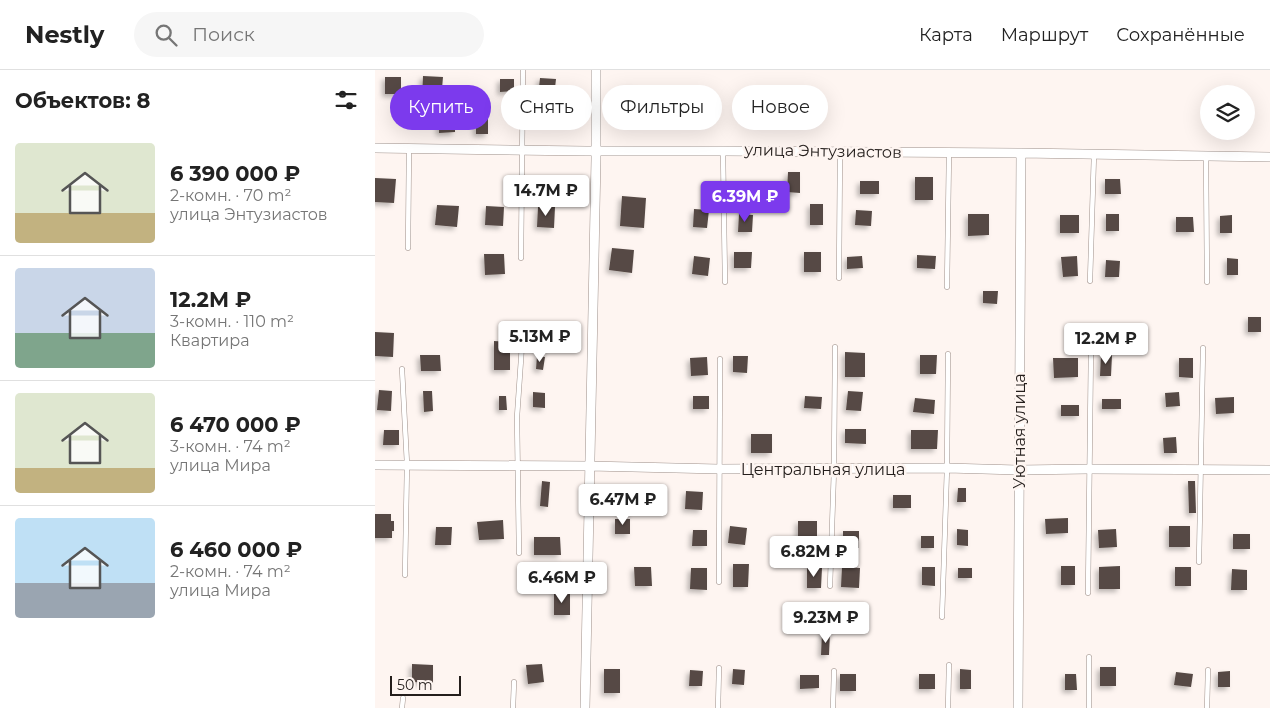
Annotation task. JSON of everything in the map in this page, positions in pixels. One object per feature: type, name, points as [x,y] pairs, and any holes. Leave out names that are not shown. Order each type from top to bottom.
[{"type":"street","points":[[585,708],[596,70]]},
{"type":"street","name":"улица Энтузиастов","points":[[375,148],[949,152],[1270,157]]},
{"type":"street","name":"Уютная улица","points":[[1018,708],[1021,153]]},
{"type":"street","name":"Центральная улица","points":[[375,465],[1270,470]]},
{"type":"lane","points":[[521,258],[523,70]]},
{"type":"lane","points":[[407,248],[409,148]]},
{"type":"lane","points":[[723,150],[725,282]]},
{"type":"lane","points":[[839,278],[840,152]]},
{"type":"lane","points":[[947,287],[949,152]]},
{"type":"lane","points":[[1090,281],[1094,154]]},
{"type":"lane","points":[[1206,157],[1207,282]]},
{"type":"lane","points":[[519,554],[517,417],[522,345]]},
{"type":"lane","points":[[831,586],[835,347]]},
{"type":"lane","points":[[1088,593],[1091,348]]},
{"type":"lane","points":[[1199,562],[1203,348]]},
{"type":"lane","points":[[942,616],[947,468],[948,354]]},
{"type":"lane","points":[[719,582],[720,359]]},
{"type":"lane","points":[[402,369],[407,464],[405,575]]},
{"type":"lane","points":[[1089,657],[1089,708]]},
{"type":"lane","points":[[948,708],[949,665]]},
{"type":"lane","points":[[718,708],[719,668]]},
{"type":"lane","points":[[833,708],[834,670]]},
{"type":"lane","points":[[1207,708],[1208,670]]},
{"type":"lane","points":[[513,708],[514,682]]},
{"type":"lane","points":[[402,708],[403,698]]},
{"type":"building","points":[[423,76],[443,77],[442,85],[423,85]]},
{"type":"building","points":[[385,77],[401,77],[401,85],[390,85],[390,94],[385,94]]},
{"type":"building","points":[[540,78],[556,79],[555,85],[539,85]]},
{"type":"building","points":[[500,79],[514,79],[514,85],[501,85],[500,92]]},
{"type":"building","points":[[439,130],[455,130],[455,132],[439,133]]},
{"type":"building","points":[[476,130],[488,130],[488,134],[476,134]]},
{"type":"building","points":[[788,172],[800,172],[800,193],[787,192]]},
{"type":"building","points":[[915,177],[933,177],[933,200],[915,200]]},
{"type":"building","points":[[375,178],[396,179],[394,203],[375,202]]},
{"type":"building","points":[[1105,179],[1120,179],[1121,194],[1105,194]]},
{"type":"building","points":[[860,181],[879,181],[879,194],[860,194]]},
{"type":"building","points":[[622,196],[646,198],[644,228],[620,226]]},
{"type":"building","points":[[810,204],[823,204],[823,225],[810,225]]},
{"type":"building","points":[[437,205],[459,206],[457,227],[435,225]]},
{"type":"building","points":[[486,206],[504,207],[503,226],[485,225]]},
{"type":"building","points":[[538,207],[555,207],[554,228],[537,227]]},
{"type":"building","points":[[694,209],[709,210],[707,228],[693,227]]},
{"type":"building","points":[[856,210],[872,211],[871,226],[855,225]]},
{"type":"building","points":[[739,214],[753,215],[752,232],[738,232]]},
{"type":"building","points":[[968,214],[989,214],[989,235],[968,236]]},
{"type":"building","points":[[1106,214],[1119,214],[1119,231],[1106,231]]},
{"type":"building","points":[[1060,215],[1079,215],[1079,233],[1060,233]]},
{"type":"building","points":[[1232,215],[1232,233],[1220,233],[1220,216]]},
{"type":"building","points":[[1176,217],[1193,217],[1194,232],[1176,232]]},
{"type":"building","points":[[612,248],[634,250],[632,273],[609,270]]},
{"type":"building","points":[[734,252],[752,252],[751,268],[734,268]]},
{"type":"building","points":[[804,252],[821,252],[821,272],[804,272]]},
{"type":"building","points":[[484,254],[504,254],[505,274],[485,275]]},
{"type":"building","points":[[917,255],[936,256],[935,269],[917,268]]},
{"type":"building","points":[[694,256],[710,258],[708,276],[692,274]]},
{"type":"building","points":[[862,256],[863,268],[847,269],[847,257]]},
{"type":"building","points":[[1077,256],[1078,276],[1063,277],[1061,257]]},
{"type":"building","points":[[1227,258],[1238,259],[1238,275],[1227,275]]},
{"type":"building","points":[[1106,260],[1120,261],[1119,277],[1105,277]]},
{"type":"building","points":[[983,291],[998,291],[997,304],[983,303]]},
{"type":"building","points":[[1248,317],[1261,317],[1261,332],[1248,332]]},
{"type":"building","points":[[375,332],[394,333],[393,357],[375,356]]},
{"type":"building","points":[[494,341],[510,342],[510,370],[494,370]]},
{"type":"building","points":[[845,352],[865,353],[865,377],[845,377]]},
{"type":"building","points":[[1101,354],[1112,355],[1111,376],[1100,376]]},
{"type":"building","points":[[420,355],[440,355],[441,371],[421,371]]},
{"type":"building","points":[[920,355],[937,355],[936,374],[920,374]]},
{"type":"building","points":[[537,356],[545,357],[543,370],[536,369]]},
{"type":"building","points":[[733,356],[748,356],[747,373],[733,372]]},
{"type":"building","points":[[707,357],[708,375],[691,376],[690,358]]},
{"type":"building","points":[[1053,358],[1078,358],[1078,377],[1054,378]]},
{"type":"building","points":[[1179,358],[1193,358],[1193,378],[1179,377]]},
{"type":"building","points":[[379,390],[392,391],[391,411],[377,410]]},
{"type":"building","points":[[423,391],[432,391],[433,411],[424,412]]},
{"type":"building","points":[[848,391],[863,392],[861,411],[846,410]]},
{"type":"building","points":[[533,392],[545,393],[545,408],[533,407]]},
{"type":"building","points":[[1179,392],[1180,406],[1166,407],[1165,393]]},
{"type":"building","points":[[499,396],[506,396],[507,410],[499,410]]},
{"type":"building","points":[[693,396],[709,396],[709,409],[693,409]]},
{"type":"building","points":[[805,396],[822,397],[821,409],[804,408]]},
{"type":"building","points":[[1234,397],[1234,413],[1216,414],[1215,398]]},
{"type":"building","points":[[915,398],[935,400],[934,414],[913,412]]},
{"type":"building","points":[[1102,399],[1121,399],[1121,409],[1102,409]]},
{"type":"building","points":[[1061,405],[1079,405],[1079,416],[1061,416]]},
{"type":"building","points":[[845,429],[866,429],[866,444],[845,443]]},
{"type":"building","points":[[384,430],[399,430],[399,445],[383,445]]},
{"type":"building","points":[[911,430],[938,430],[937,449],[911,449]]},
{"type":"building","points":[[751,434],[772,434],[772,453],[751,453]]},
{"type":"building","points":[[1176,437],[1177,453],[1164,453],[1163,438]]},
{"type":"building","points":[[542,481],[550,482],[548,507],[540,506]]},
{"type":"building","points":[[1188,481],[1195,481],[1196,513],[1189,513]]},
{"type":"building","points":[[958,488],[966,488],[966,502],[957,502]]},
{"type":"building","points":[[686,491],[703,492],[702,510],[685,509]]},
{"type":"building","points":[[893,495],[911,495],[911,508],[893,508]]},
{"type":"building","points":[[375,514],[391,514],[391,521],[394,521],[392,538],[375,538]]},
{"type":"building","points":[[1068,518],[1068,533],[1046,534],[1045,519]]},
{"type":"building","points":[[615,519],[630,519],[630,534],[615,534]]},
{"type":"building","points":[[503,520],[504,539],[479,540],[477,522]]},
{"type":"building","points":[[798,521],[817,521],[817,547],[798,547]]},
{"type":"building","points":[[730,526],[747,528],[745,545],[728,543]]},
{"type":"building","points":[[1169,526],[1190,526],[1190,547],[1169,547]]},
{"type":"building","points":[[436,527],[452,527],[451,545],[435,545]]},
{"type":"building","points":[[957,529],[968,530],[968,546],[957,545]]},
{"type":"building","points":[[1116,529],[1117,547],[1099,548],[1098,530]]},
{"type":"building","points":[[693,530],[707,530],[707,546],[692,546]]},
{"type":"building","points":[[843,531],[859,531],[859,548],[843,548]]},
{"type":"building","points":[[1233,534],[1250,534],[1250,549],[1233,549]]},
{"type":"building","points":[[921,536],[934,536],[934,548],[921,548]]},
{"type":"building","points":[[534,537],[560,537],[561,555],[534,555]]},
{"type":"building","points":[[733,564],[749,564],[748,587],[733,587]]},
{"type":"building","points":[[1061,566],[1075,566],[1075,585],[1061,585]]},
{"type":"building","points":[[1120,566],[1120,589],[1099,589],[1099,567]]},
{"type":"building","points":[[634,567],[651,567],[652,586],[635,586]]},
{"type":"building","points":[[807,567],[822,568],[821,588],[807,588]]},
{"type":"building","points":[[842,567],[860,568],[859,588],[841,587]]},
{"type":"building","points":[[922,567],[935,567],[935,586],[922,585]]},
{"type":"building","points":[[1175,567],[1191,567],[1191,586],[1175,586]]},
{"type":"building","points":[[691,568],[707,568],[707,590],[690,589]]},
{"type":"building","points":[[958,568],[972,568],[972,578],[958,578]]},
{"type":"building","points":[[1232,569],[1247,570],[1247,590],[1231,590]]},
{"type":"building","points":[[554,592],[570,592],[570,615],[554,615]]},
{"type":"building","points":[[822,632],[830,632],[829,655],[821,655]]},
{"type":"building","points":[[412,664],[433,665],[433,683],[412,682]]},
{"type":"building","points":[[542,664],[544,682],[528,684],[526,665]]},
{"type":"building","points":[[1100,667],[1116,667],[1116,686],[1100,686]]},
{"type":"building","points":[[604,669],[620,669],[620,693],[604,693]]},
{"type":"building","points":[[733,669],[745,670],[744,685],[732,684]]},
{"type":"building","points":[[960,669],[971,670],[971,689],[960,689]]},
{"type":"building","points":[[690,670],[703,671],[702,686],[689,686]]},
{"type":"building","points":[[1230,671],[1230,687],[1218,687],[1218,672]]},
{"type":"building","points":[[1176,672],[1193,674],[1191,687],[1174,685]]},
{"type":"building","points":[[840,674],[856,674],[856,691],[840,691]]},
{"type":"building","points":[[919,674],[935,674],[935,689],[919,689]]},
{"type":"building","points":[[1065,674],[1076,674],[1077,690],[1065,690]]},
{"type":"building","points":[[800,675],[819,675],[819,688],[800,689]]}]
